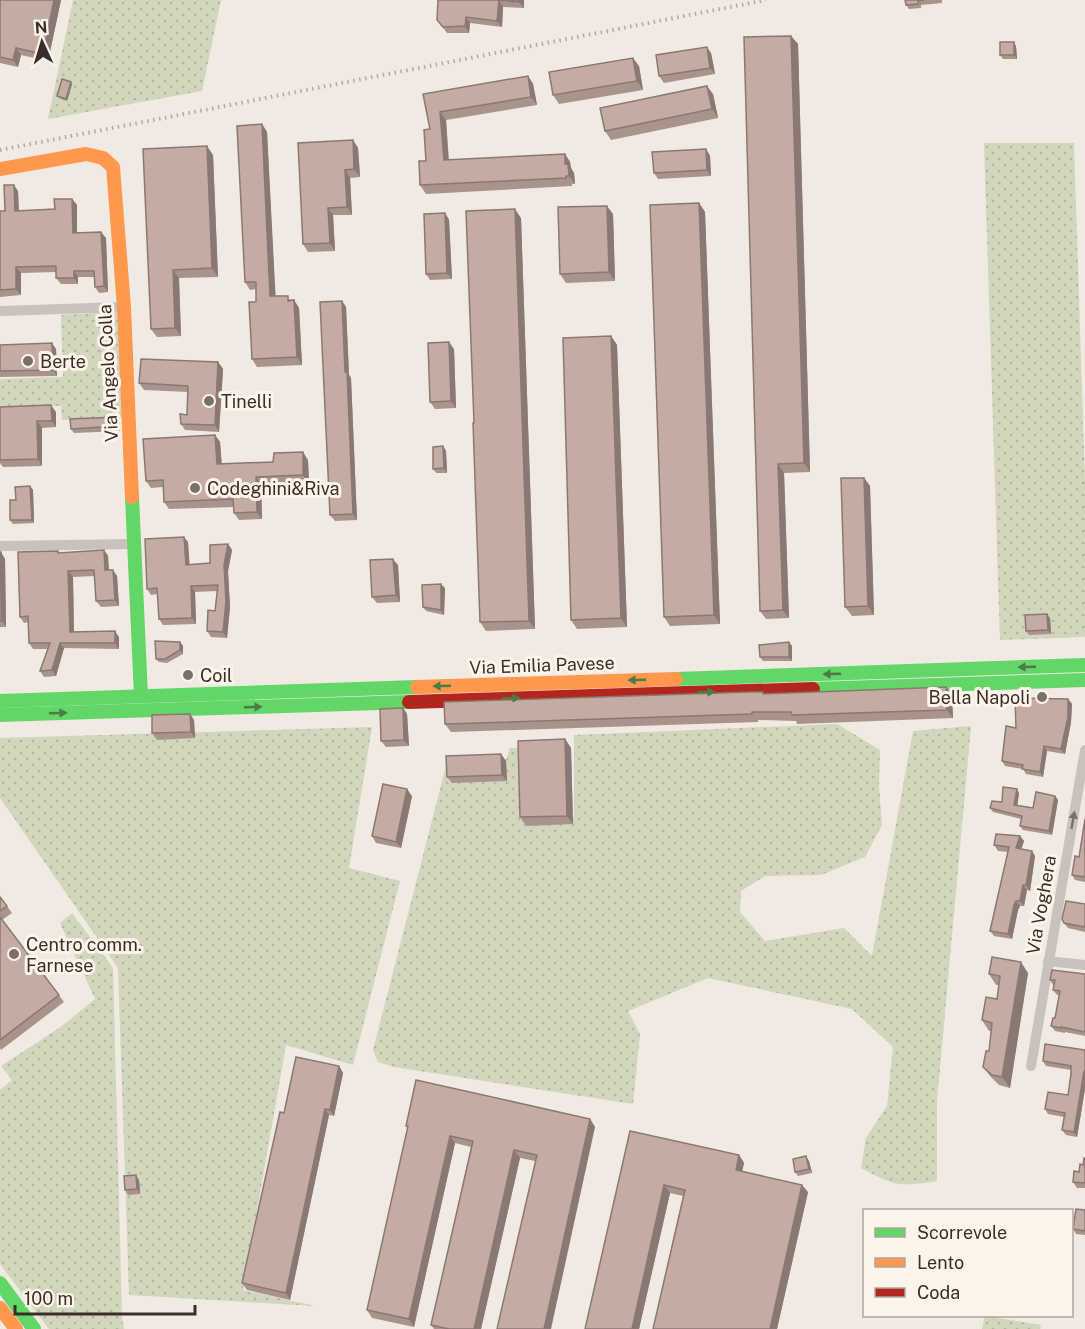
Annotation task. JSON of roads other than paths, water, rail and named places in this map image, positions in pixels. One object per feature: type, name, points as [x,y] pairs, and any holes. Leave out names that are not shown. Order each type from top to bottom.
[{"type":"main road","name":"Via Angelo Colla","points":[[0,169],[75,154],[95,155],[109,162],[115,176],[124,307],[141,696]]},
{"type":"main road","name":"Via Emilia Pavese","points":[[0,701],[1085,665]]},
{"type":"main road","name":"Via Emilia Pavese","points":[[0,715],[1085,680]]},
{"type":"main road","points":[[0,1283],[34,1329]]},
{"type":"main road","points":[[0,1308],[16,1329]]},
{"type":"street","points":[[0,311],[124,307]]},
{"type":"street","points":[[0,546],[134,544]]},
{"type":"street","name":"Via Voghera","points":[[1031,1066],[1085,750]]},
{"type":"street","points":[[1048,961],[1085,965]]},
{"type":"railway","points":[[0,150],[766,0]]},
{"type":"place","name":"Berte","points":[[28,361]]},
{"type":"place","name":"Tinelli","points":[[209,401]]},
{"type":"place","name":"Codeghini&Riva","points":[[195,488]]},
{"type":"place","name":"Coil","points":[[188,675]]},
{"type":"place","name":"Bella Napoli","points":[[1042,697]]},
{"type":"place","name":"Centro comm. Farnese","points":[[14,954]]}]
